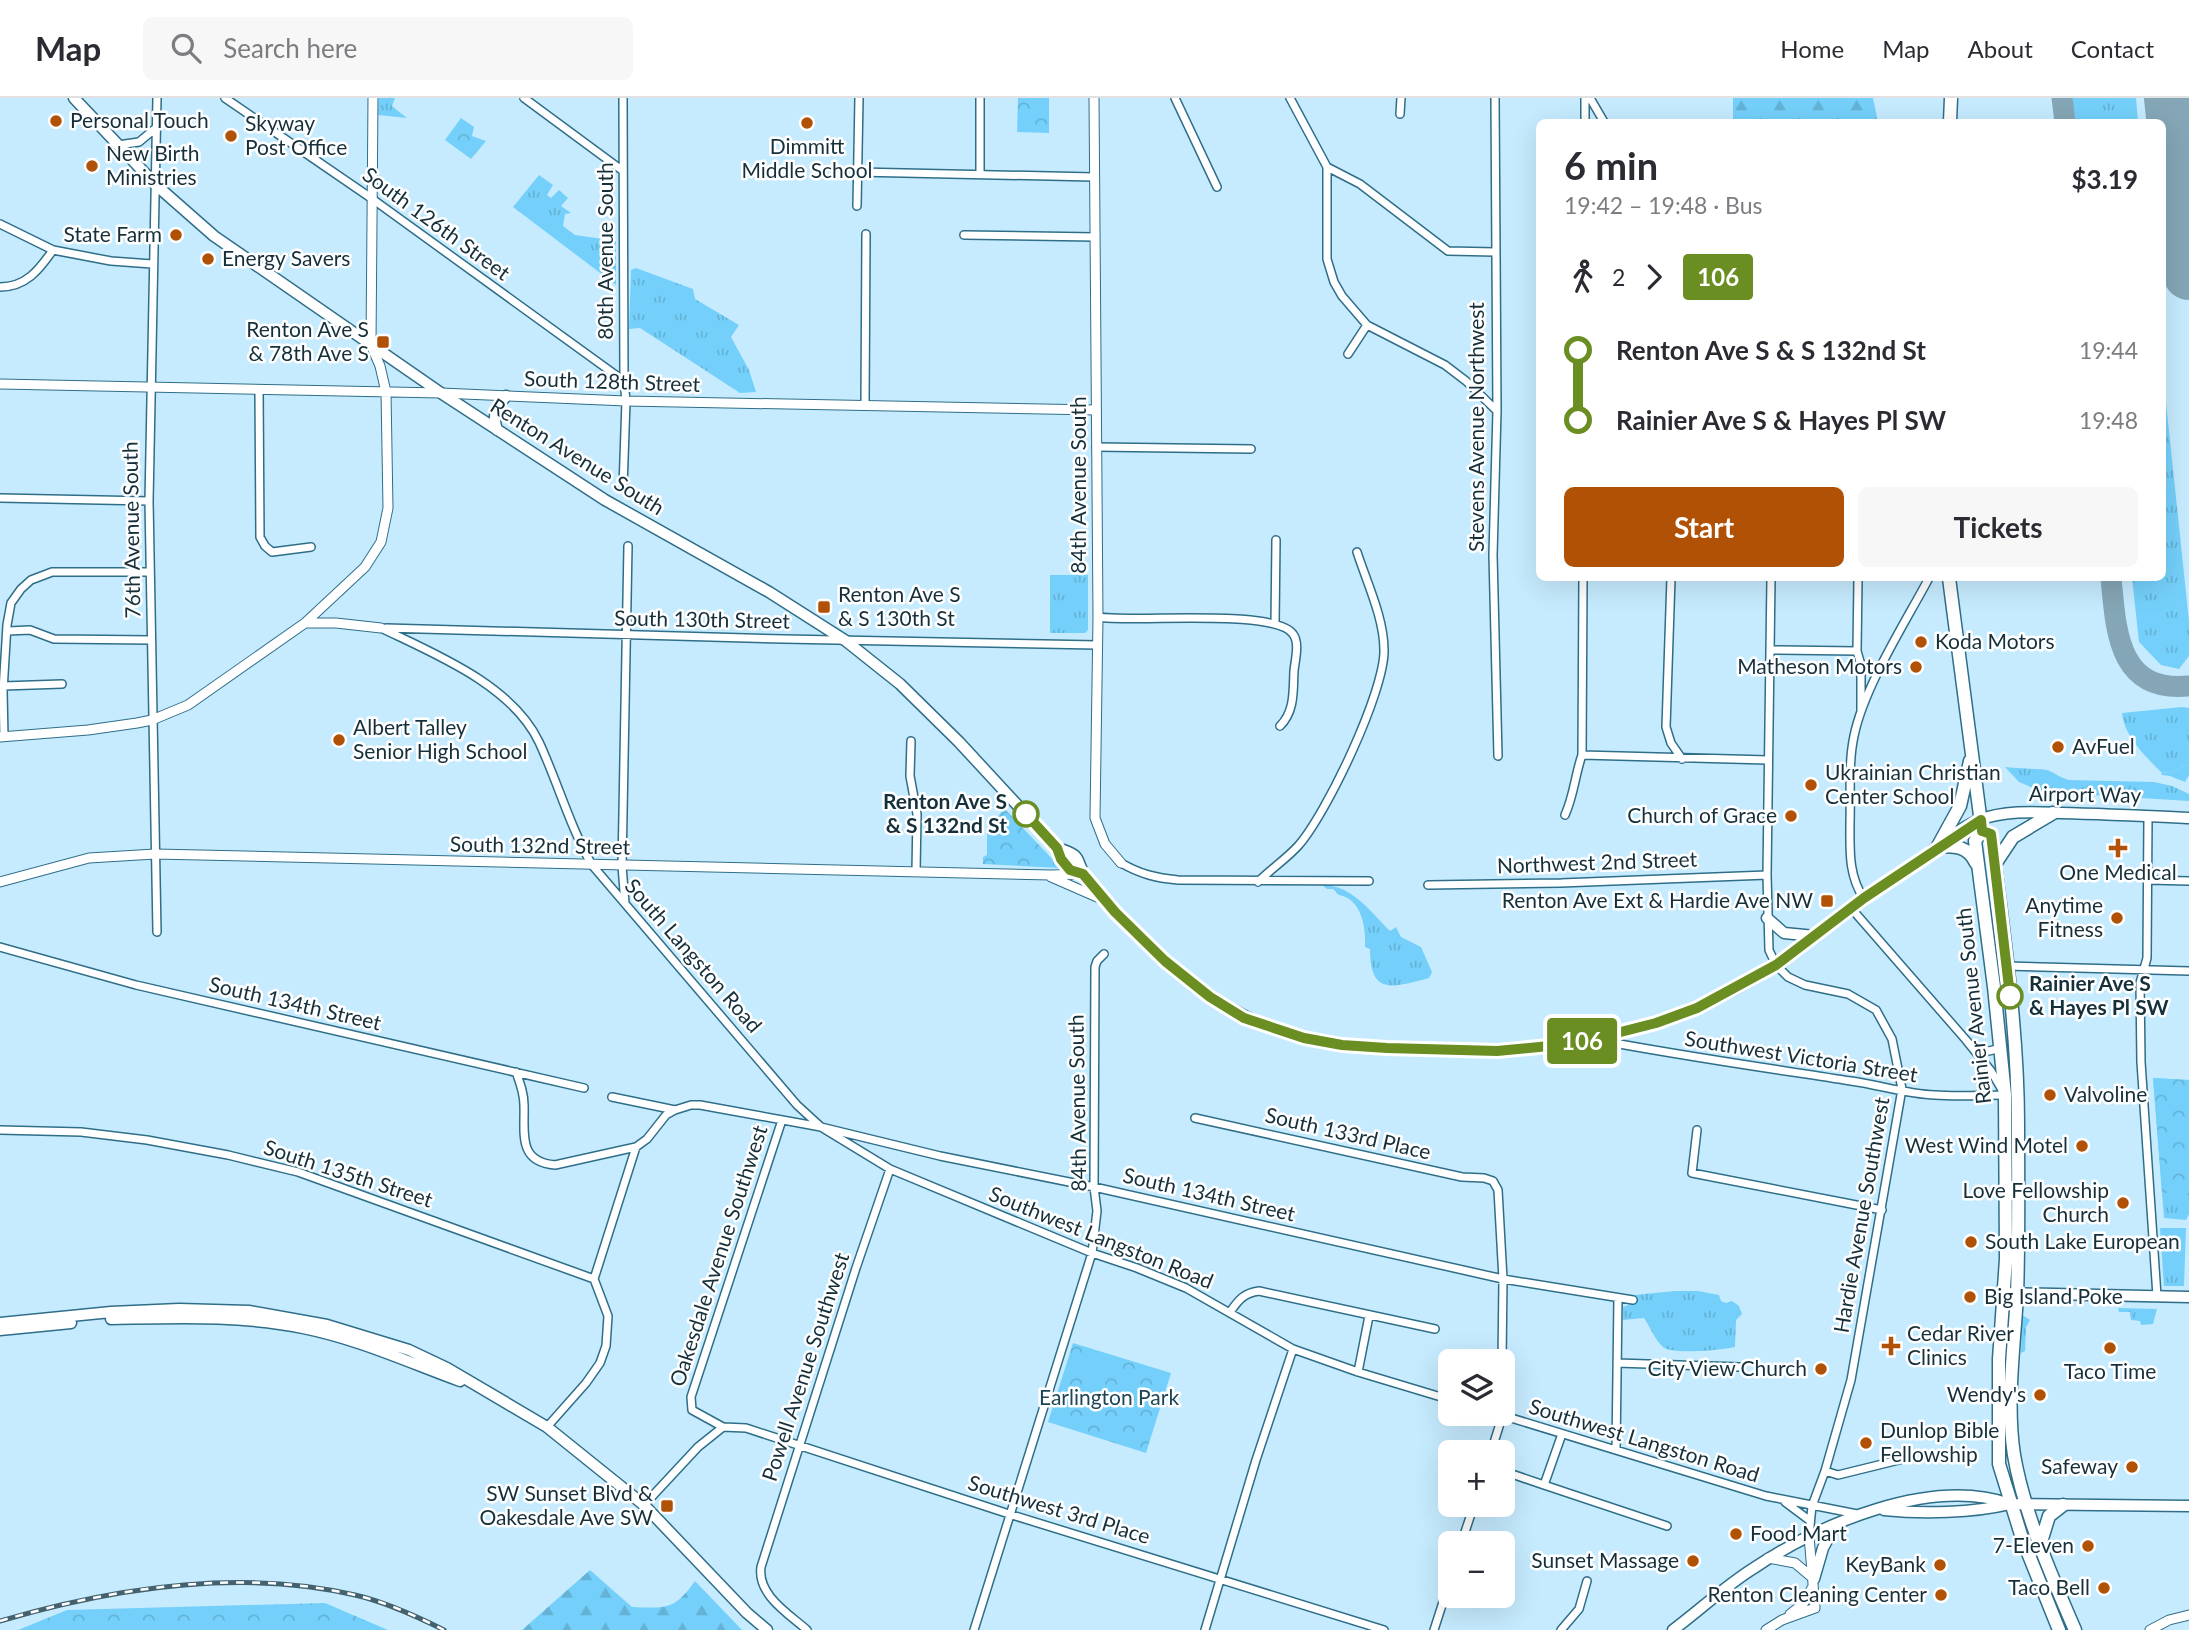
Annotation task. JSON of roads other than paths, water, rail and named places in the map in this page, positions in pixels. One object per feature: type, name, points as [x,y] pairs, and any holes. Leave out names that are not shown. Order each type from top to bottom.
[{"type":"main road","name":"Renton Avenue South","points":[[74,98],[156,185],[214,236],[441,393],[605,500],[786,603],[846,641],[900,684],[959,742],[1057,848],[1061,859],[1070,870],[1083,874],[1165,961],[1210,997],[1244,1018],[1294,1035],[1342,1045],[1483,1051],[1549,1046],[1593,1039],[1656,1023],[1697,1008],[1776,965],[1938,846],[1981,825]]},
{"type":"main road","points":[[1950,119],[1951,98]]},
{"type":"main road","points":[[497,430],[493,419],[495,411],[506,396]]},
{"type":"main road","points":[[1949,581],[1981,825]]},
{"type":"main road","points":[[1972,754],[1960,806],[1938,846],[1954,846],[1972,853],[1978,867]]},
{"type":"main road","points":[[1995,865],[2013,837],[2053,813]]},
{"type":"main road","name":"Airport Way","points":[[1981,825],[2010,814],[2189,818]]},
{"type":"main road","name":"Rainier Avenue South","points":[[2059,1630],[2033,1568],[1999,1464],[1998,1385],[2010,1293],[2018,1124],[2014,1037],[1995,865],[1991,834],[1981,825],[1975,841],[2001,1048],[2004,1095],[2010,1293],[2012,1440],[2027,1504],[2075,1630]]},
{"type":"main road","points":[[1768,918],[1784,933],[1815,936]]},
{"type":"main road","points":[[2010,1293],[2189,1297]]},
{"type":"main road","points":[[0,1323],[166,1309],[249,1311],[327,1325],[368,1336],[438,1363],[547,1427],[644,1505],[747,1613],[767,1630]]},
{"type":"main road","points":[[0,1330],[111,1319],[183,1317],[248,1320],[303,1328],[360,1343],[479,1388]]},
{"type":"main road","points":[[1678,1628],[1768,1558],[1859,1514],[1908,1500],[1948,1497],[1992,1498],[2010,1504],[2189,1506]]},
{"type":"main road","points":[[2041,1545],[2045,1523],[2054,1511],[2063,1505]]},
{"type":"main road","points":[[1814,1579],[1823,1548],[1836,1524]]},
{"type":"street","name":"76th Avenue South","points":[[157,98],[149,386],[157,932]]},
{"type":"street","name":"South 126th Street","points":[[225,98],[371,198],[624,381]]},
{"type":"street","points":[[150,572],[61,572],[31,580],[21,589],[12,603],[7,625],[2,737],[88,730],[152,720],[188,705],[305,623],[365,566],[381,542],[388,508],[386,392],[380,366],[371,345],[373,98]]},
{"type":"street","points":[[524,98],[623,171]]},
{"type":"street","name":"80th Avenue South","points":[[622,488],[626,401],[623,98]]},
{"type":"street","points":[[857,206],[859,98]]},
{"type":"street","points":[[980,98],[980,174]]},
{"type":"street","name":"84th Avenue South","points":[[1094,98],[1098,617],[1095,818],[1105,844],[1121,863]]},
{"type":"street","points":[[1175,98],[1217,187]]},
{"type":"street","points":[[1290,98],[1327,167],[1327,259],[1342,296],[1367,325],[1445,365],[1497,411]]},
{"type":"street","points":[[1400,114],[1401,98]]},
{"type":"street","name":"Stevens Avenue Northwest","points":[[1495,98],[1497,411],[1493,555],[1498,756]]},
{"type":"street","points":[[1585,119],[1588,98]]},
{"type":"street","points":[[1588,98],[1602,119]]},
{"type":"street","points":[[118,145],[139,142],[156,127]]},
{"type":"street","points":[[1327,167],[1360,184],[1448,251],[1495,252]]},
{"type":"street","points":[[858,172],[1094,177]]},
{"type":"street","points":[[0,224],[53,250],[111,261],[152,264]]},
{"type":"street","points":[[865,406],[866,234]]},
{"type":"street","points":[[964,235],[1095,237]]},
{"type":"street","points":[[0,287],[12,287],[26,281],[40,269],[53,250]]},
{"type":"street","points":[[1348,354],[1367,325]]},
{"type":"street","name":"South 128th Street","points":[[0,384],[441,393],[626,401],[1096,410]]},
{"type":"street","points":[[259,389],[260,537],[264,546],[272,552],[311,547]]},
{"type":"street","points":[[1096,447],[1251,449]]},
{"type":"street","points":[[0,498],[149,501]]},
{"type":"street","points":[[1275,624],[1276,540]]},
{"type":"street","points":[[625,904],[622,866],[628,546]]},
{"type":"street","points":[[1258,882],[1297,847],[1316,822],[1346,763],[1381,675],[1385,652],[1383,635],[1357,552]]},
{"type":"street","points":[[1565,815],[1573,797],[1582,755],[1583,581]]},
{"type":"street","points":[[1671,581],[1666,727],[1671,743],[1682,759]]},
{"type":"street","points":[[1771,581],[1767,875],[1769,950],[1776,965]]},
{"type":"street","points":[[1858,581],[1857,651],[1861,665],[1861,711]]},
{"type":"street","points":[[1864,898],[1857,889],[1850,863],[1851,759],[1854,734],[1870,691],[1927,581]]},
{"type":"street","points":[[1098,617],[1247,620],[1275,624],[1292,633],[1296,644],[1292,707],[1287,719],[1280,726]]},
{"type":"street","name":"South 130th Street","points":[[305,623],[382,628],[627,635],[1097,645]]},
{"type":"street","name":"South Langston Road","points":[[382,628],[472,675],[496,692],[526,721],[538,740],[575,832],[592,865],[797,1105],[821,1127]]},
{"type":"street","points":[[8,631],[30,630],[54,639],[151,640]]},
{"type":"street","points":[[1770,650],[1857,651]]},
{"type":"street","points":[[3,686],[62,684]]},
{"type":"street","points":[[911,741],[910,776],[918,814],[916,872]]},
{"type":"street","points":[[1582,755],[1768,760]]},
{"type":"street","points":[[2148,816],[2147,958],[2141,970],[2141,1062],[2157,1296]]},
{"type":"street","name":"South 132nd Street","points":[[0,882],[89,858],[155,854],[1083,874]]},
{"type":"street","points":[[1121,863],[1139,874],[1151,877],[1258,882],[1369,881]]},
{"type":"street","points":[[1046,875],[1107,902]]},
{"type":"street","name":"Northwest 2nd Street","points":[[1428,885],[1767,875]]},
{"type":"street","points":[[2148,880],[2189,881]]},
{"type":"street","points":[[1851,908],[1992,1071],[2004,1095]]},
{"type":"street","name":"South 134th Street","points":[[0,947],[136,985],[584,1088]]},
{"type":"street","name":"84th Avenue South","points":[[974,1630],[1092,1253],[1097,1210],[1094,1187],[1095,967],[1104,954]]},
{"type":"street","name":"Hardie Avenue Southwest","points":[[1776,965],[1788,977],[1805,985],[1848,994],[1876,1010],[1892,1039],[1902,1089],[1850,1380],[1809,1520],[1815,1608],[1782,1620]]},
{"type":"street","points":[[2006,966],[2189,971]]},
{"type":"street","name":"Southwest Victoria Street","points":[[1593,1039],[1708,1060],[1902,1089],[1909,1093],[1937,1096],[2004,1095]]},
{"type":"street","points":[[1972,1047],[1989,1051],[2001,1048]]},
{"type":"street","points":[[516,1072],[523,1089],[525,1146],[538,1161],[555,1165],[636,1147],[647,1139],[666,1115],[675,1110]]},
{"type":"street","name":"South 134th Street","points":[[612,1097],[675,1110],[700,1105],[821,1127],[940,1156],[1094,1187],[1503,1279],[1633,1300]]},
{"type":"street","name":"South 133rd Place","points":[[1195,1118],[1462,1177],[1493,1181],[1498,1190],[1503,1279]]},
{"type":"street","name":"Oakesdale Avenue Southwest","points":[[723,1427],[692,1410],[691,1397],[782,1120]]},
{"type":"street","name":"Southwest Langston Road","points":[[821,1127],[890,1169],[1092,1253],[1158,1276],[1230,1312],[1293,1349],[1438,1396]]},
{"type":"street","name":"South 135th Street","points":[[0,1130],[81,1132],[147,1140],[228,1155],[298,1172],[594,1279]]},
{"type":"street","points":[[1697,1130],[1692,1173],[1882,1210]]},
{"type":"street","points":[[547,1427],[586,1383],[600,1363],[606,1346],[608,1316],[594,1279],[636,1147]]},
{"type":"street","name":"Powell Avenue Southwest","points":[[807,1630],[771,1598],[760,1577],[799,1446],[890,1169]]},
{"type":"street","points":[[1502,1349],[1503,1279]]},
{"type":"street","points":[[1230,1312],[1241,1297],[1248,1292],[1258,1292],[1435,1329]]},
{"type":"street","points":[[1616,1450],[1618,1298]]},
{"type":"street","points":[[1358,1372],[1369,1316]]},
{"type":"street","points":[[1205,1630],[1256,1460],[1293,1349]]},
{"type":"street","points":[[1617,1363],[1740,1367]]},
{"type":"street","name":"Southwest Langston Road","points":[[1515,1419],[1781,1500],[1859,1514]]},
{"type":"street","points":[[644,1505],[698,1447],[723,1427]]},
{"type":"street","name":"Southwest 3rd Place","points":[[723,1427],[746,1428],[1009,1514],[1384,1630]]},
{"type":"street","points":[[1545,1485],[1562,1434]]},
{"type":"street","points":[[1825,1471],[1838,1475],[1908,1458]]},
{"type":"street","points":[[1515,1475],[1667,1526]]},
{"type":"street","name":"Southwest Langston Road","points":[[1781,1500],[1809,1520]]},
{"type":"street","points":[[1768,1558],[1795,1563],[1814,1579]]},
{"type":"street","name":"Hardie Avenue Southwest","points":[[1766,1630],[1807,1598],[1814,1579]]},
{"type":"street","points":[[1561,1630],[1579,1609],[1587,1581]]},
{"type":"street","points":[[1434,1630],[1441,1608]]},
{"type":"street","points":[[2150,1630],[2169,1620],[2189,1615]]},
{"type":"railway","points":[[0,1621],[131,1591],[221,1583],[266,1583],[311,1587],[367,1598],[444,1630]]},
{"type":"place","name":"Personal Touch","points":[[56,121]]},
{"type":"place","name":"Dimmitt Middle School","points":[[807,123]]},
{"type":"place","name":"Skyway Post Office","points":[[231,136]]},
{"type":"place","name":"New Birth Ministries","points":[[92,166]]},
{"type":"place","name":"State Farm","points":[[176,235]]},
{"type":"place","name":"Energy Savers","points":[[208,259]]},
{"type":"place","name":"Renton Ave S & 78th Ave S","points":[[383,342]]},
{"type":"place","name":"Renton Ave S & S 130th St","points":[[824,607]]},
{"type":"place","name":"Koda Motors","points":[[1921,642]]},
{"type":"place","name":"Matheson Motors","points":[[1916,667]]},
{"type":"place","name":"Albert Talley Senior High School","points":[[339,740]]},
{"type":"place","name":"AvFuel","points":[[2058,747]]},
{"type":"place","name":"Ukrainian Christian Center School","points":[[1811,785]]},
{"type":"place","name":"Renton Ave S & S 132nd St","points":[[1026,814]]},
{"type":"place","name":"Church of Grace","points":[[1791,816]]},
{"type":"place","name":"One Medical","points":[[2118,848]]},
{"type":"place","name":"Renton Ave Ext & Hardie Ave NW","points":[[1827,901]]},
{"type":"place","name":"Anytime Fitness","points":[[2117,918]]},
{"type":"place","name":"Rainier Ave S & Hayes Pl SW","points":[[2010,996]]},
{"type":"place","name":"Valvoline","points":[[2050,1095]]},
{"type":"place","name":"West Wind Motel","points":[[2082,1146]]},
{"type":"place","name":"Love Fellowship Church","points":[[2123,1203]]},
{"type":"place","name":"South Lake European","points":[[1971,1242]]},
{"type":"place","name":"Big Island Poke","points":[[1970,1297]]},
{"type":"place","name":"Cedar River Clinics","points":[[1891,1346]]},
{"type":"place","name":"Taco Time","points":[[2110,1348]]},
{"type":"place","name":"City View Church","points":[[1821,1369]]},
{"type":"place","name":"Wendy's","points":[[2040,1395]]},
{"type":"place","name":"Dunlop Bible Fellowship","points":[[1866,1443]]},
{"type":"place","name":"Safeway","points":[[2132,1467]]},
{"type":"place","name":"SW Sunset Blvd & Oakesdale Ave SW","points":[[667,1506]]},
{"type":"place","name":"Food Mart","points":[[1736,1534]]},
{"type":"place","name":"7-Eleven","points":[[2088,1546]]},
{"type":"place","name":"Sunset Massage","points":[[1693,1561]]},
{"type":"place","name":"KeyBank","points":[[1940,1565]]},
{"type":"place","name":"Taco Bell","points":[[2104,1588]]},
{"type":"place","name":"Renton Cleaning Center","points":[[1941,1595]]},
{"type":"park label","name":"Earlington Park","points":[[1109,1398]]}]
